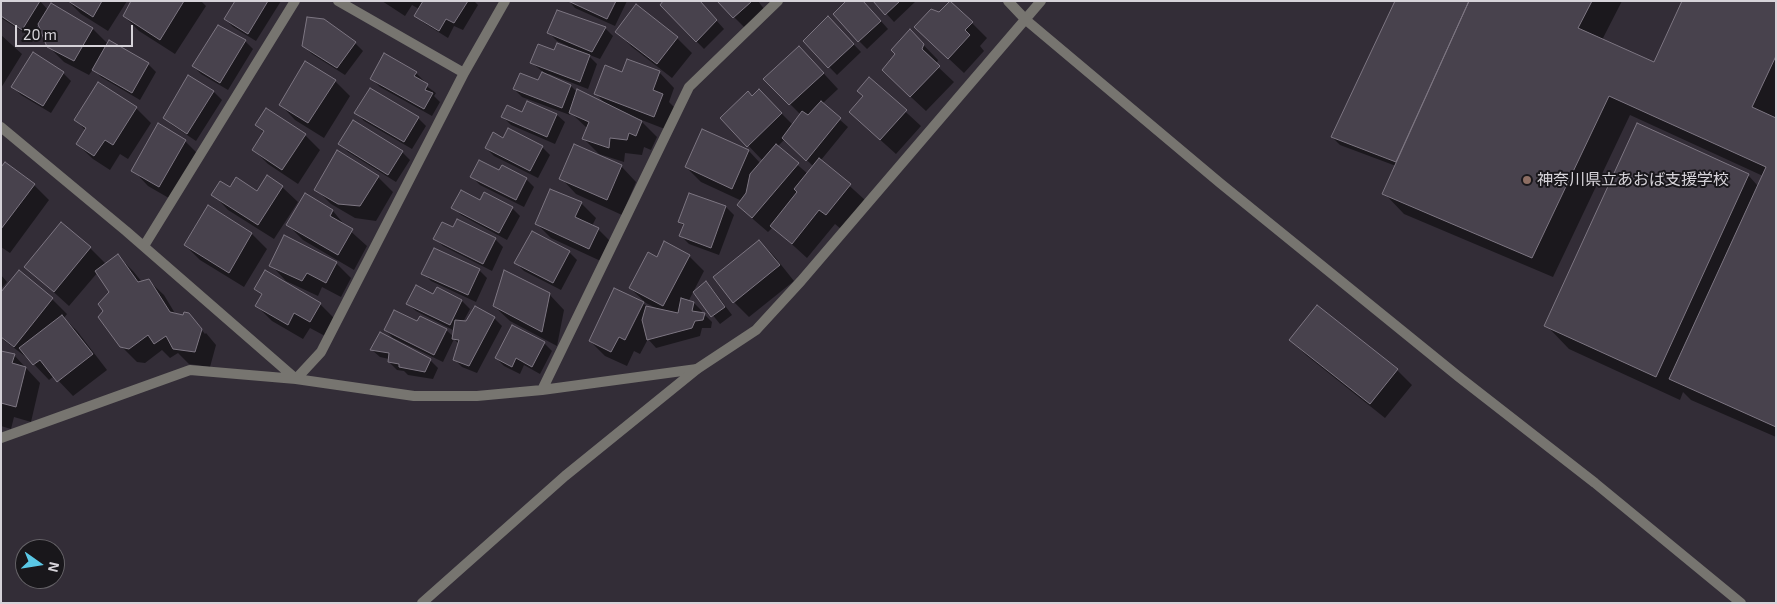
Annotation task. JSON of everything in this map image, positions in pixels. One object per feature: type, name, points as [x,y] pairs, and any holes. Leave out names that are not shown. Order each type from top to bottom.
[{"type":"street","points":[[144,246],[295,1]]},
{"type":"street","points":[[338,1],[464,73]]},
{"type":"street","points":[[296,379],[321,352],[464,73],[505,1]]},
{"type":"street","points":[[542,390],[689,87],[778,1]]},
{"type":"street","points":[[1008,1],[1026,20],[1220,183],[1459,377],[1595,482],[1741,603]]},
{"type":"street","points":[[422,603],[565,476],[698,369],[756,330],[801,281],[1041,1]]},
{"type":"street","points":[[1,127],[144,246],[296,379]]},
{"type":"street","points":[[1,438],[190,370],[296,379],[414,396],[477,396],[542,390],[698,369]]},
{"type":"building","points":[[1,1],[40,1],[22,30],[1,16]]},
{"type":"building","points":[[68,1],[102,1],[93,17]]},
{"type":"building","points":[[131,1],[184,1],[160,40],[123,16]]},
{"type":"building","points":[[235,1],[268,1],[248,34],[224,19]]},
{"type":"building","points":[[423,1],[468,1],[454,23],[446,19],[439,31],[414,16]]},
{"type":"building","points":[[568,1],[616,1],[607,19]]},
{"type":"building","points":[[663,1],[700,1],[717,20],[696,42],[660,5]]},
{"type":"building","points":[[717,1],[751,1],[751,2],[733,18]]},
{"type":"building","points":[[846,1],[863,1],[881,21],[858,42],[833,14]]},
{"type":"building","points":[[873,1],[900,1],[885,15]]},
{"type":"building","points":[[950,1],[973,22],[965,30],[970,35],[948,59],[914,27],[931,9],[939,12]]},
{"type":"building","points":[[1395,1],[1469,1],[1396,162],[1331,137]]},
{"type":"building","points":[[1469,1],[1592,1],[1578,28],[1654,62],[1682,1],[1776,1],[1776,56],[1752,107],[1776,118],[1776,427],[1669,379],[1766,167],[1609,96],[1532,258],[1382,194]]},
{"type":"building","points":[[51,3],[93,28],[74,61],[47,47],[38,24]]},
{"type":"building","points":[[636,4],[678,37],[657,64],[615,32]]},
{"type":"building","points":[[557,10],[606,27],[592,52],[547,33]]},
{"type":"building","points":[[828,16],[854,44],[828,68],[803,41]]},
{"type":"building","points":[[307,17],[324,19],[356,42],[337,68],[302,46]]},
{"type":"building","points":[[218,25],[246,40],[220,83],[192,66]]},
{"type":"building","points":[[910,29],[924,44],[922,49],[940,66],[910,97],[882,70],[895,54],[891,50]]},
{"type":"building","points":[[109,40],[149,63],[132,93],[92,70]]},
{"type":"building","points":[[557,43],[590,55],[580,82],[530,63],[538,44],[554,50]]},
{"type":"building","points":[[799,46],[824,73],[789,105],[763,79]]},
{"type":"building","points":[[33,52],[64,72],[43,106],[11,87]]},
{"type":"building","points":[[384,53],[417,72],[414,76],[428,84],[425,90],[433,93],[424,109],[370,79]]},
{"type":"building","points":[[627,59],[660,71],[653,90],[663,94],[654,117],[594,94],[605,65],[622,72]]},
{"type":"building","points":[[305,61],[336,80],[308,123],[279,105]]},
{"type":"building","points":[[542,72],[571,85],[562,108],[513,89],[520,73],[538,80]]},
{"type":"building","points":[[188,75],[214,91],[187,134],[163,118]]},
{"type":"building","points":[[869,77],[907,110],[880,140],[849,112],[863,96],[857,91]]},
{"type":"building","points":[[98,82],[137,107],[113,145],[105,140],[94,156],[76,144],[86,128],[74,120]]},
{"type":"building","points":[[370,88],[419,117],[404,142],[354,113]]},
{"type":"building","points":[[577,89],[642,121],[636,136],[629,133],[627,140],[610,138],[609,148],[582,139],[589,122],[569,113]]},
{"type":"building","points":[[759,89],[782,113],[747,147],[720,118],[748,91],[752,96]]},
{"type":"building","points":[[527,101],[557,114],[547,137],[501,117],[507,105],[522,112]]},
{"type":"building","points":[[821,101],[841,118],[806,161],[782,138],[802,111],[808,115]]},
{"type":"building","points":[[266,108],[306,134],[282,170],[252,150],[264,131],[255,125]]},
{"type":"building","points":[[353,120],[403,151],[388,175],[338,144]]},
{"type":"building","points":[[158,123],[186,140],[159,187],[131,171]]},
{"type":"building","points":[[1637,123],[1749,174],[1656,377],[1544,326]]},
{"type":"building","points":[[508,128],[543,146],[530,171],[485,148],[493,132],[503,138]]},
{"type":"building","points":[[702,129],[749,150],[732,189],[685,167]]},
{"type":"building","points":[[574,144],[622,165],[607,200],[559,179]]},
{"type":"building","points":[[776,144],[799,163],[752,218],[737,205],[746,193],[750,174]]},
{"type":"building","points":[[337,150],[379,176],[360,206],[338,204],[314,190]]},
{"type":"building","points":[[819,158],[851,184],[826,215],[819,210],[792,244],[770,226],[797,192],[794,189]]},
{"type":"building","points":[[479,160],[499,170],[502,165],[527,178],[516,200],[470,177]]},
{"type":"building","points":[[5,162],[35,184],[1,229],[1,167]]},
{"type":"building","points":[[267,175],[283,186],[258,225],[211,195],[220,181],[230,187],[236,177],[257,191]]},
{"type":"building","points":[[550,189],[582,202],[575,217],[599,228],[589,249],[535,224]]},
{"type":"building","points":[[461,190],[480,200],[484,192],[513,207],[499,233],[451,208]]},
{"type":"building","points":[[305,193],[333,210],[330,216],[353,229],[338,255],[286,225]]},
{"type":"building","points":[[689,193],[726,206],[711,248],[679,236],[684,224],[678,222]]},
{"type":"building","points":[[208,205],[252,233],[229,273],[184,245]]},
{"type":"building","points":[[457,219],[496,238],[483,264],[433,239],[442,222],[453,227]]},
{"type":"building","points":[[61,222],[91,247],[54,292],[24,267]]},
{"type":"building","points":[[532,231],[570,251],[553,283],[514,263]]},
{"type":"building","points":[[284,235],[337,262],[326,283],[307,273],[302,281],[269,266]]},
{"type":"building","points":[[759,240],[780,265],[733,303],[713,277]]},
{"type":"building","points":[[664,241],[690,255],[663,306],[629,288],[648,252],[657,257]]},
{"type":"building","points":[[434,248],[480,269],[468,295],[421,274]]},
{"type":"building","points":[[118,254],[138,282],[149,279],[170,312],[183,315],[184,312],[189,313],[202,329],[195,352],[173,349],[166,336],[154,344],[148,335],[129,349],[120,347],[98,317],[103,311],[98,304],[109,292],[95,271]]},
{"type":"building","points":[[19,270],[53,298],[14,347],[1,337],[1,292]]},
{"type":"building","points":[[265,270],[321,303],[310,322],[294,313],[288,325],[255,306],[262,294],[254,289]]},
{"type":"building","points":[[504,270],[550,293],[542,332],[493,306]]},
{"type":"building","points":[[706,281],[725,307],[711,317],[693,292]]},
{"type":"building","points":[[416,285],[433,294],[437,287],[462,300],[450,325],[406,304]]},
{"type":"building","points":[[614,288],[644,302],[625,340],[619,337],[611,352],[589,341]]},
{"type":"building","points":[[681,298],[694,302],[692,311],[705,313],[703,320],[695,321],[692,328],[647,340],[642,320],[646,306],[678,313]]},
{"type":"building","points":[[1317,305],[1398,369],[1370,404],[1289,340]]},
{"type":"building","points":[[475,306],[495,317],[469,366],[453,360],[459,340],[452,339],[455,320],[466,321]]},
{"type":"building","points":[[394,310],[417,321],[420,316],[447,329],[434,355],[384,330]]},
{"type":"building","points":[[62,315],[93,354],[57,382],[40,360],[33,365],[19,348]]},
{"type":"building","points":[[512,325],[545,342],[532,367],[516,358],[512,367],[495,358]]},
{"type":"building","points":[[380,332],[431,359],[425,372],[399,367],[399,364],[388,362],[389,353],[370,350]]},
{"type":"building","points":[[1,351],[15,354],[12,363],[26,367],[16,407],[1,403]]},
{"type":"place","name":"神奈川県立あおば支援学校","points":[[1527,180]]}]
